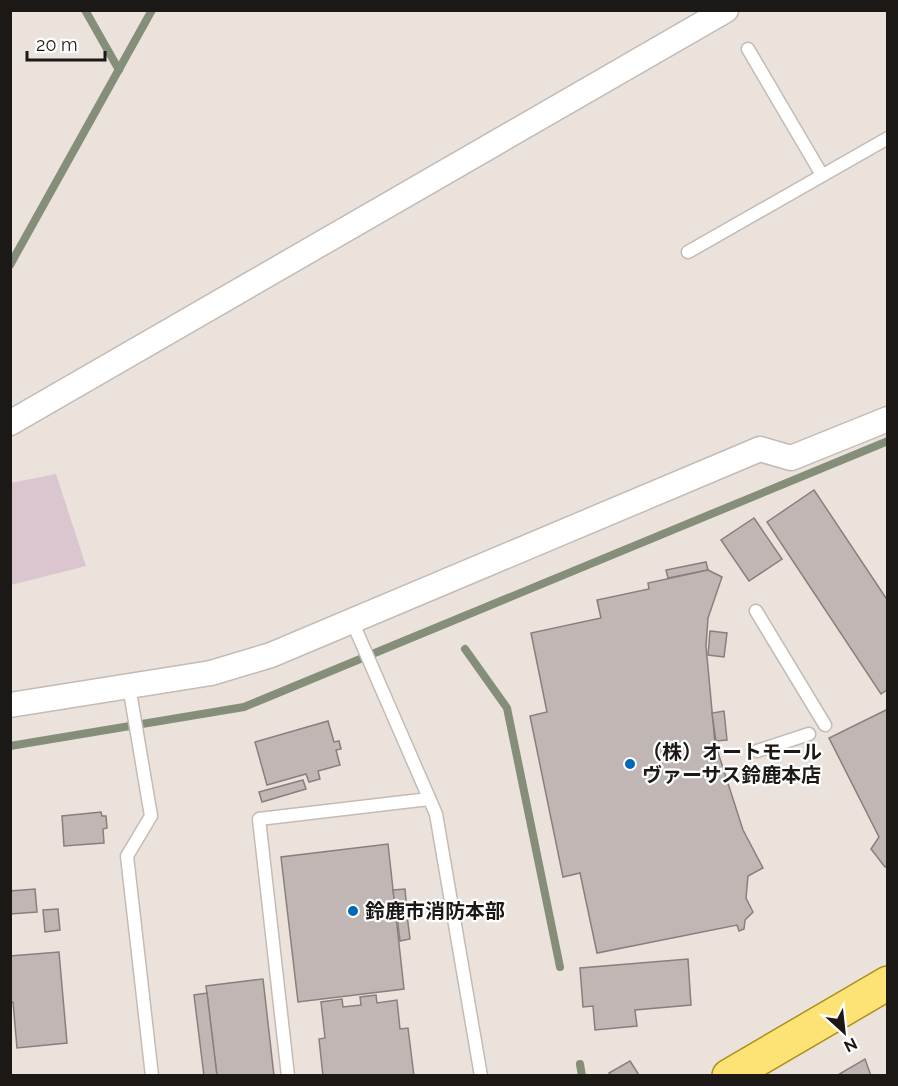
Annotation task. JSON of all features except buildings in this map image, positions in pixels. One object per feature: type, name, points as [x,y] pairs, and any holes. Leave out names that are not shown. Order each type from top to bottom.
[{"type":"main road","points":[[729,1076],[888,983]]},
{"type":"street","points":[[10,423],[726,10]]},
{"type":"street","points":[[10,705],[211,673],[357,631],[760,449],[791,458],[888,419]]},
{"type":"lane","points":[[748,49],[822,175]]},
{"type":"lane","points":[[688,252],[888,138]]},
{"type":"lane","points":[[756,611],[825,725]]},
{"type":"lane","points":[[357,631],[436,814],[481,1076]]},
{"type":"lane","points":[[129,686],[151,816],[127,856],[152,1076]]},
{"type":"lane","points":[[757,751],[809,734]]},
{"type":"lane","points":[[288,1076],[259,819],[429,799]]},
{"type":"shaded area","points":[[56,474],[86,566],[11,585],[11,483]]},
{"type":"waterway","points":[[85,10],[119,70]]},
{"type":"waterway","points":[[10,265],[152,10]]},
{"type":"waterway","points":[[10,746],[244,707],[888,441]]},
{"type":"waterway","points":[[465,649],[507,708],[560,967]]},
{"type":"waterway","points":[[580,1064],[582,1076]]},
{"type":"place","name":"（株）オートモール ヴァーサス鈴鹿本店","points":[[630,764]]},
{"type":"place","name":"鈴鹿市消防本部","points":[[353,911]]}]
